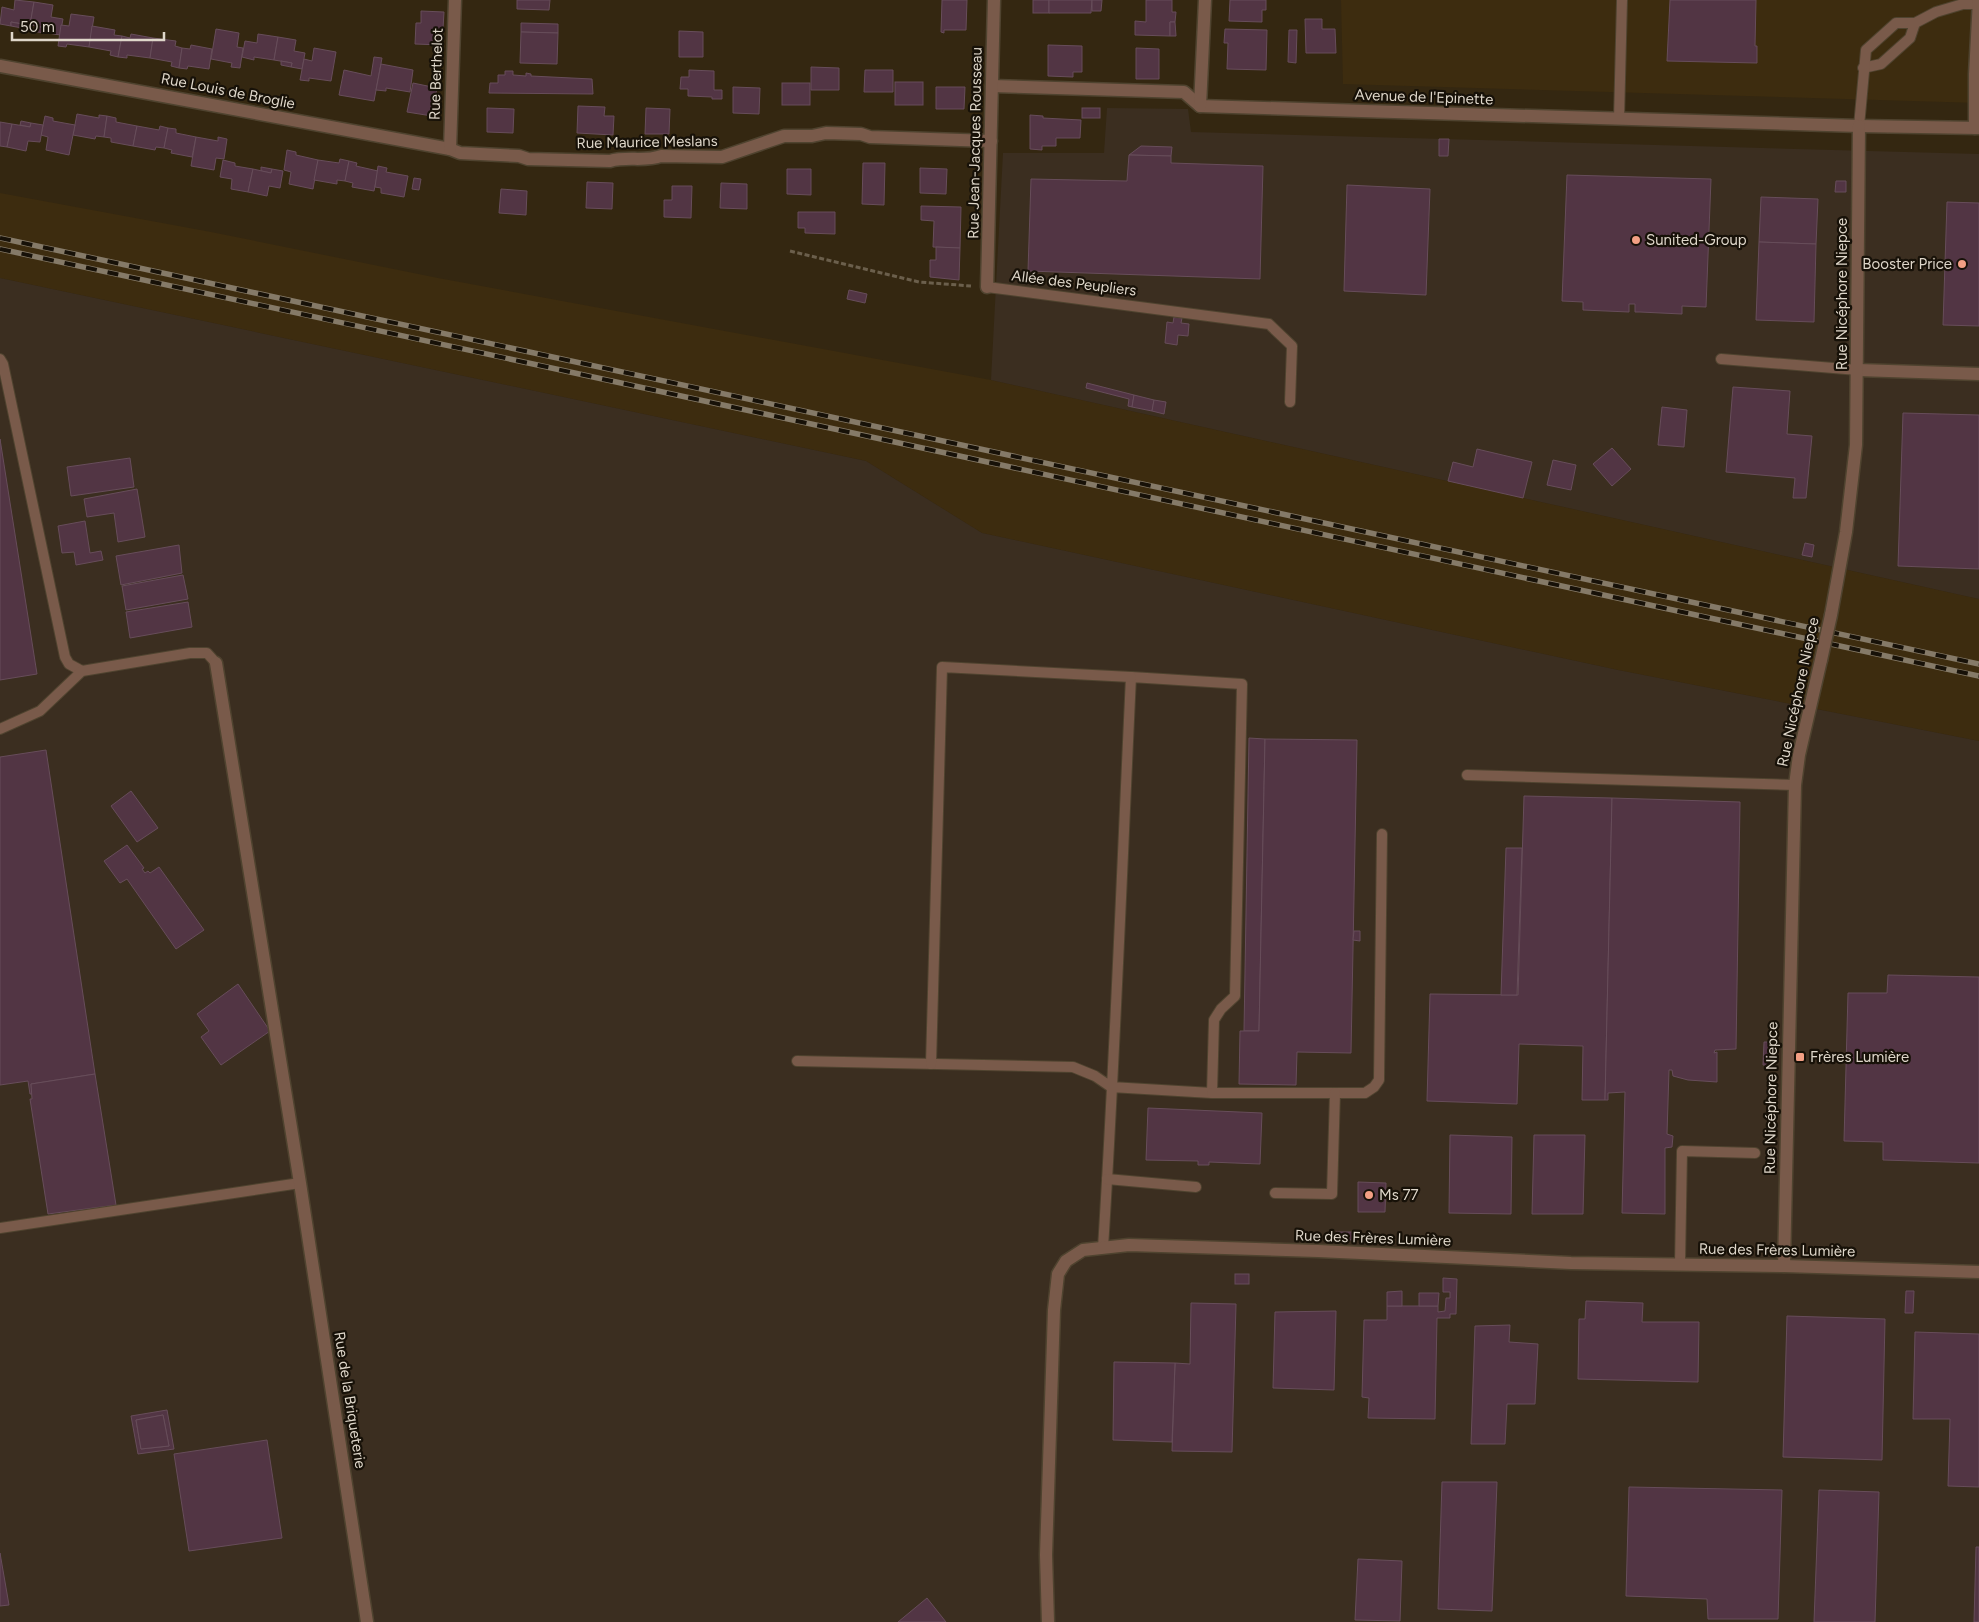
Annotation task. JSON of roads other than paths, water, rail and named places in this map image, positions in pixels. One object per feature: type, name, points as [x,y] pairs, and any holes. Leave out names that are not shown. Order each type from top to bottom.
[{"type":"street","name":"Rue Berthelot","points":[[450,149],[455,0]]},
{"type":"street","name":"Rue Jean-Jacques Rousseau","points":[[988,287],[994,0]]},
{"type":"street","points":[[1200,106],[1205,0]]},
{"type":"street","points":[[1977,128],[1975,74],[1979,0]]},
{"type":"street","name":"Rue Louis de Broglie","points":[[0,66],[450,149]]},
{"type":"street","points":[[992,86],[1184,92],[1200,106]]},
{"type":"street","name":"Avenue de l'Epinette","points":[[1200,106],[1977,128]]},
{"type":"street","name":"Rue Nicéphore Niepce","points":[[1784,1266],[1795,785],[1799,755],[1821,660],[1846,532],[1856,445],[1859,126]]},
{"type":"street","name":"Rue Maurice Meslans","points":[[450,149],[460,154],[519,156],[528,159],[610,160],[620,158],[654,159],[661,156],[722,158],[784,136],[812,136],[826,133],[861,134],[870,137],[991,140]]},
{"type":"street","points":[[1858,370],[1979,374]]},
{"type":"street","name":"Rue de la Briqueterie","points":[[216,663],[300,1183],[367,1622]]},
{"type":"street","name":"Rue des Frères Lumière","points":[[1048,1622],[1046,1555],[1054,1310],[1058,1274],[1066,1261],[1083,1250],[1129,1245],[1318,1251],[1571,1263],[1784,1266],[1979,1272]]},
{"type":"lane","points":[[1619,119],[1622,0]]},
{"type":"lane","points":[[1859,126],[1866,50],[1896,23],[1915,22],[1936,12],[1964,4],[1978,4]]},
{"type":"lane","points":[[1863,68],[1881,64],[1910,38],[1915,22]]},
{"type":"lane","name":"Allée des Peupliers","points":[[988,287],[1269,324],[1292,346],[1290,402]]},
{"type":"lane","points":[[0,359],[4,364],[65,656],[69,664],[82,671]]},
{"type":"lane","points":[[1721,359],[1858,370]]},
{"type":"lane","points":[[0,729],[40,711],[82,671],[190,653],[207,653],[216,663]]},
{"type":"lane","points":[[931,1064],[942,667],[1242,684],[1235,996],[1221,1008],[1214,1020],[1212,1093]]},
{"type":"lane","points":[[1103,1248],[1131,677]]},
{"type":"lane","points":[[1467,775],[1795,785]]},
{"type":"lane","points":[[797,1061],[1073,1067],[1094,1076],[1111,1087],[1212,1093],[1365,1093],[1374,1087],[1379,1080],[1382,834]]},
{"type":"lane","points":[[1275,1193],[1332,1194],[1335,1093]]},
{"type":"lane","points":[[1680,1264],[1682,1152],[1756,1153]]},
{"type":"lane","points":[[1107,1179],[1196,1187]]},
{"type":"lane","points":[[0,1228],[300,1183]]},
{"type":"railway","points":[[0,238],[1979,664]]},
{"type":"railway","points":[[0,249],[1979,676]]},
{"type":"place","name":"Sunited-Group","points":[[1636,240]]},
{"type":"place","name":"Booster Price","points":[[1962,264]]},
{"type":"place","name":"Frères Lumière","points":[[1800,1057]]},
{"type":"place","name":"Ms 77","points":[[1369,1195]]}]
